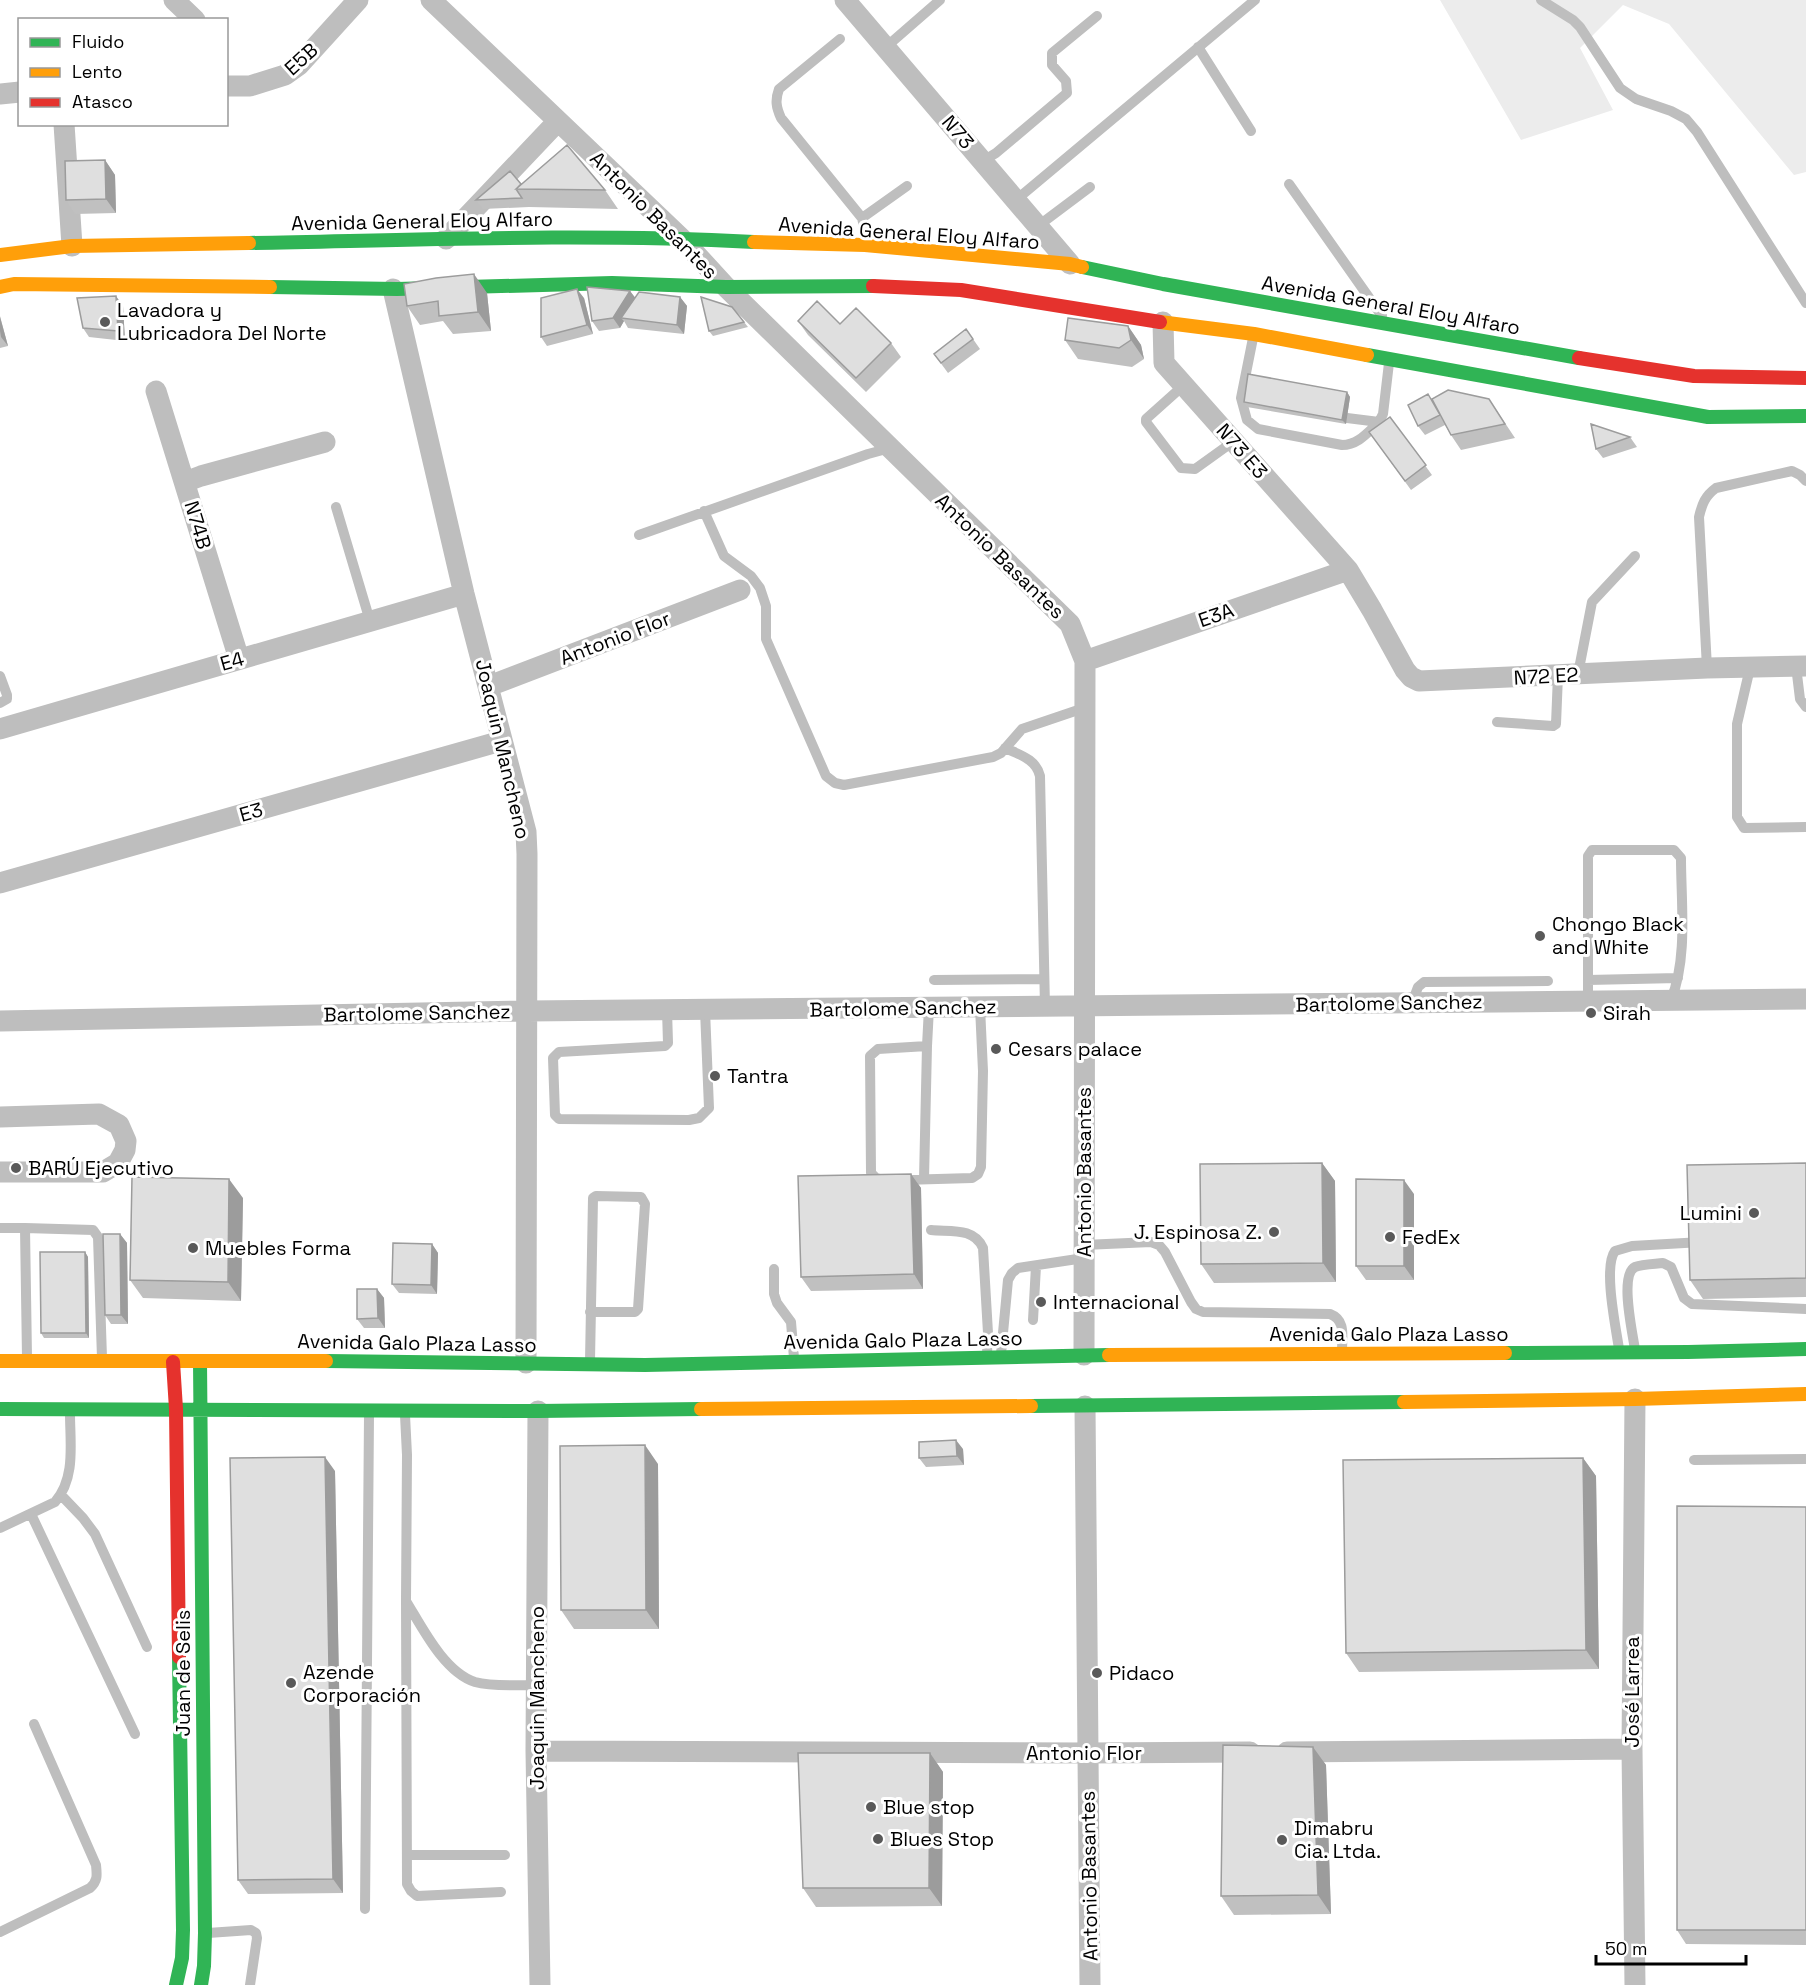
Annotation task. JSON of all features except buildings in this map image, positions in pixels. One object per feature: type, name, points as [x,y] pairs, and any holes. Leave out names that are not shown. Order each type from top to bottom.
[{"type":"main road","name":"Avenida General Eloy Alfaro","points":[[0,255],[72,246],[446,239],[681,238],[787,244],[865,245],[1070,264],[1163,284],[1257,317],[1388,342],[1708,417],[1806,416]]},
{"type":"main road","name":"Avenida General Eloy Alfaro","points":[[0,286],[14,284],[393,289],[612,283],[726,287],[861,286],[962,290],[1163,322],[1257,317],[1388,342],[1546,353],[1694,376],[1806,378]]},
{"type":"main road","name":"Avenida Galo Plaza Lasso","points":[[0,1361],[645,1365],[993,1357],[1620,1353],[1806,1349]]},
{"type":"main road","name":"Juan de Selis","points":[[200,1361],[205,1933],[201,1985]]},
{"type":"main road","name":"Juan de Selis","points":[[173,1362],[176,1409],[183,1930],[182,1958],[176,1985]]},
{"type":"main road","points":[[0,1409],[538,1412],[1635,1399],[1806,1394]]},
{"type":"street","points":[[174,0],[193,18]]},
{"type":"street","name":"E5B","points":[[228,82],[250,86],[285,75],[299,65],[358,0]]},
{"type":"street","name":"Antonio Basantes","points":[[431,0],[681,238],[726,287],[1070,624],[1084,661],[1084,1356]]},
{"type":"street","name":"N73","points":[[845,0],[1070,264]]},
{"type":"street","points":[[0,94],[18,92]]},
{"type":"street","points":[[446,239],[558,121]]},
{"type":"street","points":[[64,126],[72,246]]},
{"type":"street","name":"Joaquin Mancheno","points":[[393,289],[464,594],[526,832],[526,1363]]},
{"type":"street","name":"N73 E3","points":[[1163,322],[1164,363],[1348,570]]},
{"type":"street","name":"N74B","points":[[156,391],[239,659]]},
{"type":"street","points":[[184,482],[325,442]]},
{"type":"street","name":"E3A","points":[[1084,661],[1348,570]]},
{"type":"street","name":"N72 E2","points":[[1348,570],[1405,670],[1419,681],[1803,664]]},
{"type":"street","name":"Antonio Flor","points":[[489,686],[740,590]]},
{"type":"street","name":"E4","points":[[0,729],[464,594]]},
{"type":"street","name":"E3","points":[[0,883],[501,741]]},
{"type":"street","name":"Bartolome Sanchez","points":[[0,1021],[527,1011],[1413,1003],[1588,991],[1671,1000],[1806,999]]},
{"type":"street","points":[[0,1117],[99,1114],[118,1125],[126,1141],[125,1150],[118,1163],[103,1172],[0,1172]]},
{"type":"street","name":"José Larrea","points":[[1635,1399],[1632,1749],[1635,1985]]},
{"type":"street","name":"Antonio Basantes","points":[[1085,1406],[1090,1985]]},
{"type":"street","name":"Joaquin Mancheno","points":[[538,1412],[536,1751],[540,1985]]},
{"type":"street","name":"Antonio Flor","points":[[536,1751],[1088,1753],[1632,1749]]},
{"type":"lane","points":[[886,47],[940,0]]},
{"type":"lane","points":[[1016,200],[1255,0]]},
{"type":"lane","points":[[1541,0],[1574,20],[1620,88],[1636,99],[1671,111],[1686,119],[1697,132],[1806,303]]},
{"type":"lane","points":[[983,161],[996,153],[1066,93],[1065,81],[1052,64],[1052,53],[1097,16]]},
{"type":"lane","points":[[840,39],[779,89],[775,99],[781,118],[862,218],[866,234],[865,245]]},
{"type":"lane","points":[[1198,48],[1251,131]]},
{"type":"lane","points":[[1257,317],[1244,399],[1247,420],[1258,429],[1331,443],[1350,445],[1360,440],[1383,414],[1388,342],[1289,184]]},
{"type":"lane","points":[[862,218],[907,186]]},
{"type":"lane","points":[[1038,225],[1090,187]]},
{"type":"lane","points":[[1184,385],[1146,419],[1180,468],[1195,469],[1234,441]]},
{"type":"lane","points":[[1347,418],[1378,422]]},
{"type":"lane","points":[[639,535],[890,448]]},
{"type":"lane","points":[[1707,668],[1700,517],[1707,494],[1716,488],[1792,471],[1806,482]]},
{"type":"lane","points":[[336,507],[370,621]]},
{"type":"lane","points":[[704,511],[724,556],[751,576],[760,588],[766,606],[766,639],[826,776],[835,783],[844,785],[993,757],[1005,748],[1022,729],[1084,708]]},
{"type":"lane","points":[[1497,722],[1553,726],[1556,724],[1568,675],[1592,602],[1635,556]]},
{"type":"lane","points":[[1803,664],[1800,699],[1806,707]]},
{"type":"lane","points":[[1750,668],[1737,724],[1737,816],[1744,828],[1806,827]]},
{"type":"lane","points":[[0,676],[7,699],[0,703]]},
{"type":"lane","points":[[1005,748],[1033,762],[1040,776],[1045,1007]]},
{"type":"lane","points":[[1671,1000],[1678,978],[1681,954],[1681,858],[1674,850],[1592,850],[1588,856],[1588,991],[1678,978]]},
{"type":"lane","points":[[934,980],[1044,980]]},
{"type":"lane","points":[[1413,1003],[1418,987],[1424,982],[1548,981]]},
{"type":"lane","points":[[927,1046],[878,1048],[870,1056],[871,1173],[881,1180],[972,1178],[978,1174],[981,1167],[983,1071],[980,1007]]},
{"type":"lane","points":[[924,1179],[929,1008]]},
{"type":"lane","points":[[667,1010],[668,1042],[665,1046],[556,1054],[553,1058],[555,1115],[559,1119],[674,1120],[699,1118],[709,1108],[705,1010]]},
{"type":"lane","points":[[590,1312],[635,1312],[638,1309],[645,1204],[641,1197],[596,1196],[593,1198],[590,1312],[590,1364]]},
{"type":"lane","points":[[0,1228],[93,1230],[96,1233],[98,1237],[102,1361]]},
{"type":"lane","points":[[25,1228],[27,1361]]},
{"type":"lane","points":[[930,1230],[974,1234],[983,1248],[988,1333],[993,1357]]},
{"type":"lane","points":[[993,1357],[1008,1280],[1018,1268],[1036,1266],[1084,1252],[1151,1242],[1159,1245],[1165,1252],[1196,1309],[1203,1312],[1330,1314],[1338,1317],[1341,1322],[1341,1354]]},
{"type":"lane","points":[[1620,1353],[1612,1304],[1611,1260],[1615,1251],[1632,1246],[1702,1242]]},
{"type":"lane","points":[[1635,1352],[1627,1279],[1630,1271],[1636,1267],[1668,1264],[1684,1298],[1692,1304],[1806,1309]]},
{"type":"lane","points":[[1033,1320],[1036,1266]]},
{"type":"lane","points":[[774,1269],[774,1294],[777,1303],[791,1322],[794,1362]]},
{"type":"lane","points":[[0,1528],[55,1502],[61,1495],[70,1470],[70,1409]]},
{"type":"lane","points":[[365,1909],[369,1412]]},
{"type":"lane","points":[[404,1412],[407,1455],[407,1884],[417,1896],[501,1892]]},
{"type":"lane","points":[[1694,1460],[1806,1459]]},
{"type":"lane","points":[[61,1495],[95,1534],[147,1647]]},
{"type":"lane","points":[[31,1514],[135,1734]]},
{"type":"lane","points":[[406,1601],[441,1655],[461,1674],[475,1682],[537,1685]]},
{"type":"lane","points":[[0,1932],[90,1888],[97,1876],[96,1865],[34,1724]]},
{"type":"lane","points":[[407,1855],[505,1856]]},
{"type":"lane","points":[[205,1933],[251,1930],[256,1933],[250,1985]]},
{"type":"shaded area","points":[[1440,0],[1806,0],[1806,172],[1794,175],[1669,24],[1623,5],[1580,48],[1613,110],[1521,140]]},
{"type":"traffic: fast","points":[[249,243],[565,238],[754,242]]},
{"type":"traffic: fast","points":[[1082,267],[1163,284],[1579,358]]},
{"type":"traffic: fast","points":[[270,287],[397,289],[612,283],[726,287],[873,286]]},
{"type":"traffic: fast","points":[[1367,355],[1708,417],[1806,416]]},
{"type":"traffic: fast","points":[[1505,1353],[1806,1349]]},
{"type":"traffic: fast","points":[[326,1361],[645,1365],[1109,1355]]},
{"type":"traffic: fast","points":[[200,1361],[205,1933],[201,1985]]},
{"type":"traffic: fast","points":[[1031,1406],[1404,1402]]},
{"type":"traffic: fast","points":[[0,1409],[538,1411],[701,1409]]},
{"type":"traffic: fast","points":[[176,1985],[182,1958],[183,1930],[179,1657]]},
{"type":"traffic: slow","points":[[754,242],[865,245],[1082,267]]},
{"type":"traffic: slow","points":[[0,255],[72,246],[249,243]]},
{"type":"traffic: slow","points":[[0,287],[14,284],[270,287]]},
{"type":"traffic: slow","points":[[1160,322],[1254,334],[1367,355]]},
{"type":"traffic: slow","points":[[1109,1355],[1505,1353]]},
{"type":"traffic: slow","points":[[0,1361],[326,1361]]},
{"type":"traffic: slow","points":[[1404,1402],[1806,1394]]},
{"type":"traffic: slow","points":[[701,1409],[1031,1406]]},
{"type":"traffic: jam","points":[[873,286],[961,290],[1160,322]]},
{"type":"traffic: jam","points":[[1579,358],[1694,376],[1806,378]]},
{"type":"traffic: jam","points":[[173,1362],[176,1409],[179,1657]]},
{"type":"place","name":"Lavadora y Lubricadora Del Norte","points":[[105,322]]},
{"type":"place","name":"Chongo Black and White","points":[[1540,936]]},
{"type":"place","name":"Sirah","points":[[1591,1013]]},
{"type":"place","name":"Cesars palace","points":[[996,1049]]},
{"type":"place","name":"Tantra","points":[[715,1076]]},
{"type":"place","name":"BARÚ Ejecutivo","points":[[16,1168]]},
{"type":"place","name":"Lumini","points":[[1754,1213]]},
{"type":"place","name":"J. Espinosa Z.","points":[[1274,1232]]},
{"type":"place","name":"FedEx","points":[[1390,1237]]},
{"type":"place","name":"Muebles Forma","points":[[193,1248]]},
{"type":"place","name":"Internacional","points":[[1041,1302]]},
{"type":"place","name":"Pidaco","points":[[1097,1673]]},
{"type":"place","name":"Azende Corporación","points":[[291,1683]]},
{"type":"place","name":"Blue stop","points":[[871,1807]]},
{"type":"place","name":"Blues Stop","points":[[878,1839]]},
{"type":"place","name":"Dimabru Cia. Ltda.","points":[[1282,1840]]}]
